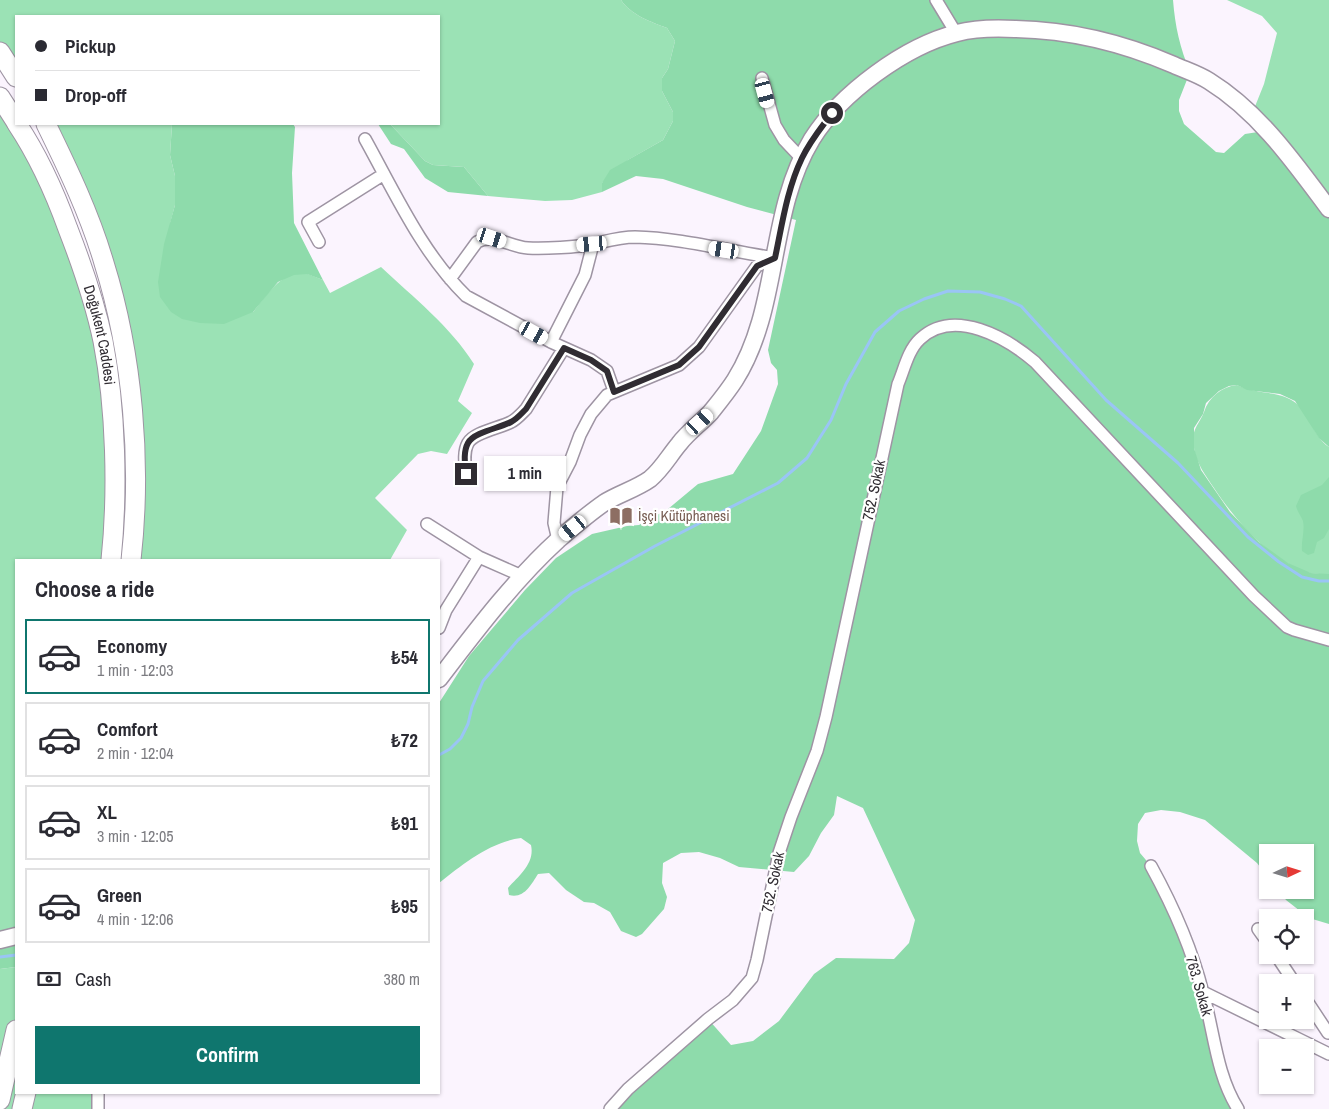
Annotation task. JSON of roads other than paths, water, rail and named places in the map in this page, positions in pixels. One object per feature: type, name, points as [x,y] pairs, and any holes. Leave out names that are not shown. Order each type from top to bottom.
[{"type":"main road","points":[[0,52],[15,75]]},
{"type":"main road","name":"Doğukent Caddesi","points":[[0,97],[15,120]]},
{"type":"main road","name":"Doğukent Caddesi","points":[[18,125],[54,192],[83,269],[102,341],[111,404],[113,443],[114,535],[111,559]]},
{"type":"main road","name":"Doğukent Caddesi","points":[[46,125],[74,182],[104,263],[122,336],[132,403],[134,472],[133,536],[130,559]]},
{"type":"main road","points":[[0,1100],[15,1034]]},
{"type":"main road","points":[[22,1109],[26,1094]]},
{"type":"street","points":[[936,0],[956,33]]},
{"type":"street","points":[[440,678],[522,576],[558,540],[604,503],[652,477],[670,458],[677,446],[710,413],[734,381],[759,330],[790,190],[802,159],[814,136],[832,113],[875,73],[918,47],[956,33],[976,29],[1042,30],[1077,35],[1122,45],[1206,78],[1228,93],[1252,114],[1278,143],[1329,209]]},
{"type":"street","points":[[762,78],[775,125],[784,140],[802,159]]},
{"type":"street","points":[[365,139],[432,258],[466,296],[551,342],[591,360],[607,371],[614,392]]},
{"type":"street","points":[[319,242],[308,222],[384,174]]},
{"type":"street","points":[[450,278],[477,242],[492,238],[528,248],[592,244],[612,239],[633,237],[653,238],[775,258]]},
{"type":"street","points":[[551,342],[585,275],[592,244]]},
{"type":"street","points":[[558,540],[554,523],[557,486],[570,462],[580,435],[591,414],[607,395],[679,365],[699,347],[757,266],[775,258]]},
{"type":"street","name":"752. Sokak","points":[[610,1109],[628,1089],[733,1000],[752,978],[778,853],[817,751],[826,717],[898,385],[908,357],[918,340],[928,333],[938,328],[949,326],[973,328],[1003,339],[1022,350],[1276,618],[1294,630],[1329,640]]},
{"type":"street","points":[[466,474],[465,454],[467,444],[472,438],[511,422],[519,416],[526,409],[564,348]]},
{"type":"street","points":[[428,524],[480,557],[522,576]]},
{"type":"street","points":[[440,625],[446,610],[480,557]]},
{"type":"street","name":"763. Sokak","points":[[1151,866],[1165,892],[1203,992],[1223,1076],[1230,1097],[1238,1109]]},
{"type":"street","points":[[0,940],[15,936]]},
{"type":"street","points":[[1203,992],[1329,1054]]},
{"type":"street","points":[[1314,1011],[1329,1033],[1329,1037]]},
{"type":"street","points":[[98,1094],[98,1109]]},
{"type":"waterway","points":[[440,754],[450,749],[461,738],[483,681],[518,640],[572,593],[655,546],[778,483],[807,458],[831,420],[846,384],[875,332],[899,311],[924,299],[948,291],[980,292],[1021,306],[1106,400],[1178,463],[1248,537],[1279,562],[1302,577],[1329,581]]},
{"type":"waterway","points":[[0,957],[15,955]]},
{"type":"place","name":"İşçi Kütüphanesi","points":[[621,516]]}]
